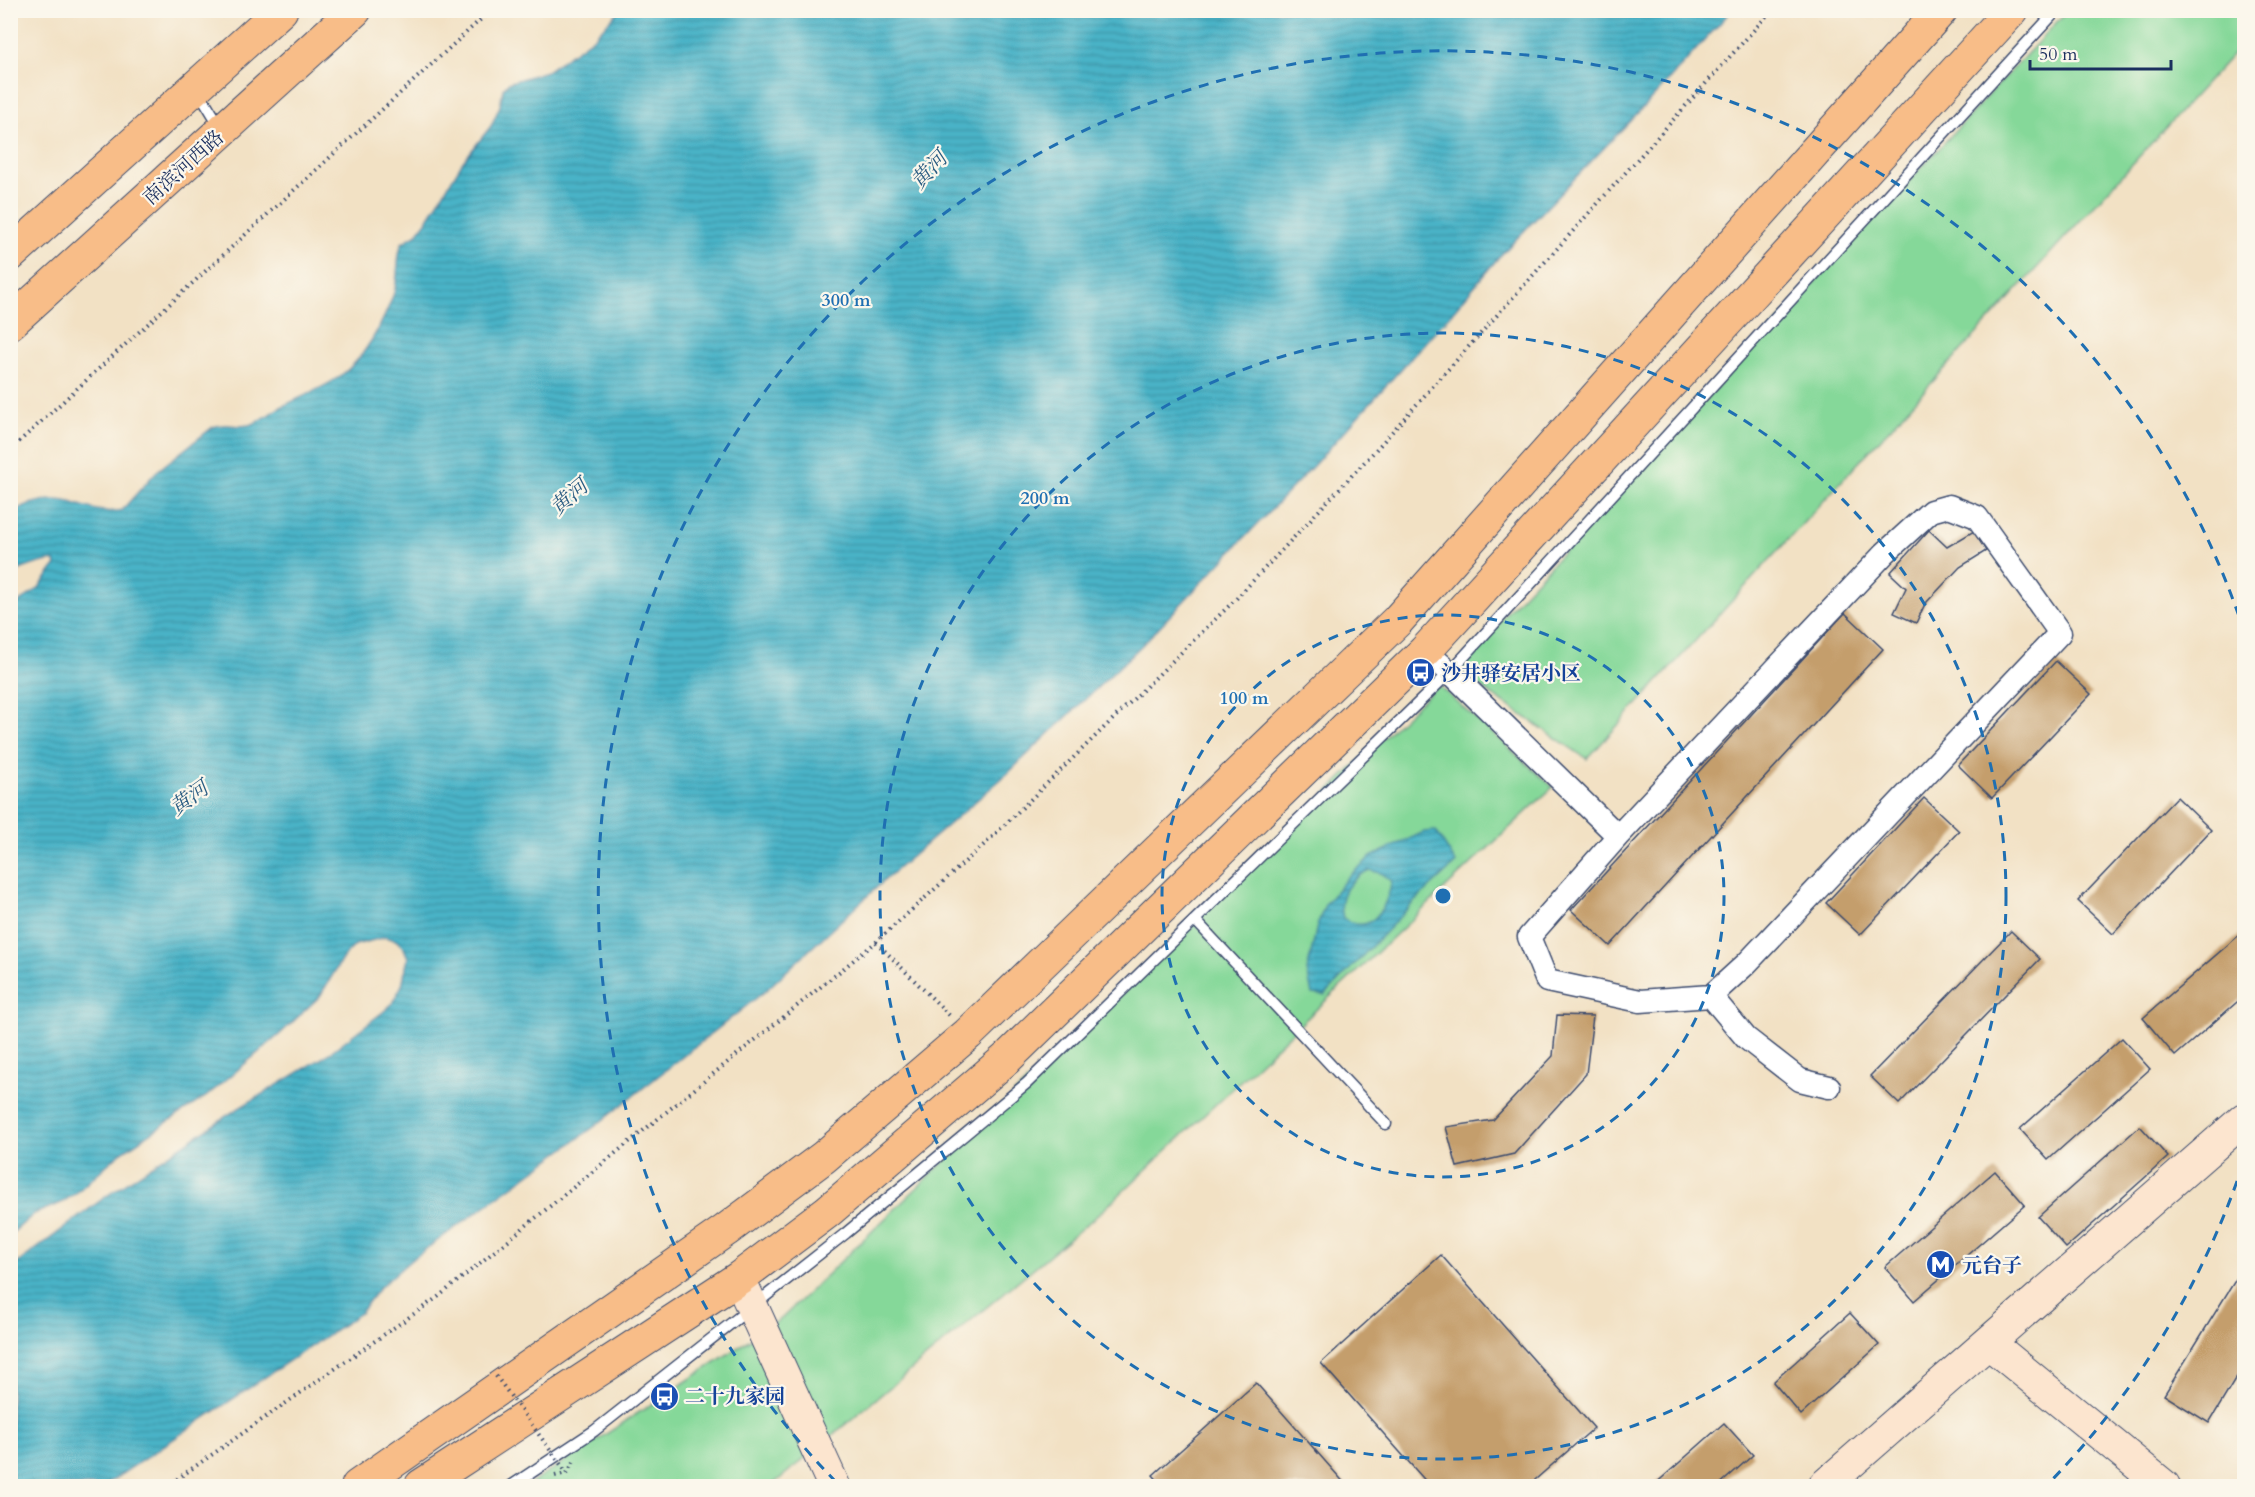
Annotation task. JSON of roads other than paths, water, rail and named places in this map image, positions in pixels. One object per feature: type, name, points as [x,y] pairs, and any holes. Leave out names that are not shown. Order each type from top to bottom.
[{"type":"main road","points":[[10,255],[281,10]]},
{"type":"main road","name":"南滨河西路","points":[[10,323],[355,10]]},
{"type":"main road","points":[[358,1486],[807,1171],[968,1034],[1398,620],[1941,10]]},
{"type":"main road","points":[[421,1486],[745,1292],[827,1212],[1006,1059],[1425,651],[2013,10]]},
{"type":"street","points":[[1949,506],[1977,517],[2060,633],[1746,964],[1711,996],[1640,1001],[1547,981],[1529,937],[1618,836],[1885,553],[1931,511],[1949,506]]},
{"type":"street","points":[[1425,651],[1450,672],[1618,836]]},
{"type":"street","points":[[1711,996],[1746,1038],[1800,1080],[1828,1087]]},
{"type":"street","points":[[1824,1486],[2244,1119]]},
{"type":"street","points":[[745,1292],[834,1486]]},
{"type":"street","points":[[1989,1343],[2164,1486]]},
{"type":"lane","points":[[511,1486],[594,1431],[745,1292],[846,1233],[1028,1083],[1450,672],[2057,10]]},
{"type":"lane","points":[[196,88],[222,131]]},
{"type":"lane","points":[[1195,920],[1386,1124]]},
{"type":"water","name":"黄河","points":[[620,10],[1731,11],[1657,93],[1498,258],[1451,314],[1313,466],[1140,647],[1007,774],[888,877],[764,992],[594,1127],[411,1260],[379,1288],[360,1313],[104,1486],[11,1486],[11,1268],[105,1197],[231,1113],[324,1057],[383,1012],[392,1004],[402,985],[408,958],[404,948],[396,940],[385,937],[355,945],[342,959],[320,996],[279,1035],[207,1096],[119,1154],[76,1193],[61,1203],[34,1214],[11,1234],[11,608],[38,589],[56,565],[55,561],[47,561],[11,573],[11,513],[32,503],[47,500],[70,502],[102,511],[122,510],[156,472],[213,427],[253,424],[339,377],[365,350],[390,304],[396,287],[402,243],[417,234],[462,163],[491,126],[500,106],[503,89],[508,83],[547,71],[593,38]]},
{"type":"water","points":[[1436,831],[1456,863],[1414,902],[1325,995],[1312,994],[1307,971],[1317,926],[1325,905],[1348,877],[1371,857],[1424,832]],"holes":[[[1369,870],[1381,873],[1392,881],[1382,909],[1370,922],[1362,924],[1343,918],[1343,896],[1350,883]]]},
{"type":"place","name":"沙井驿安居小区","points":[[1420,673]]},
{"type":"place","name":"元台子","points":[[1941,1265]]},
{"type":"place","name":"二十九家园","points":[[664,1396]]}]
